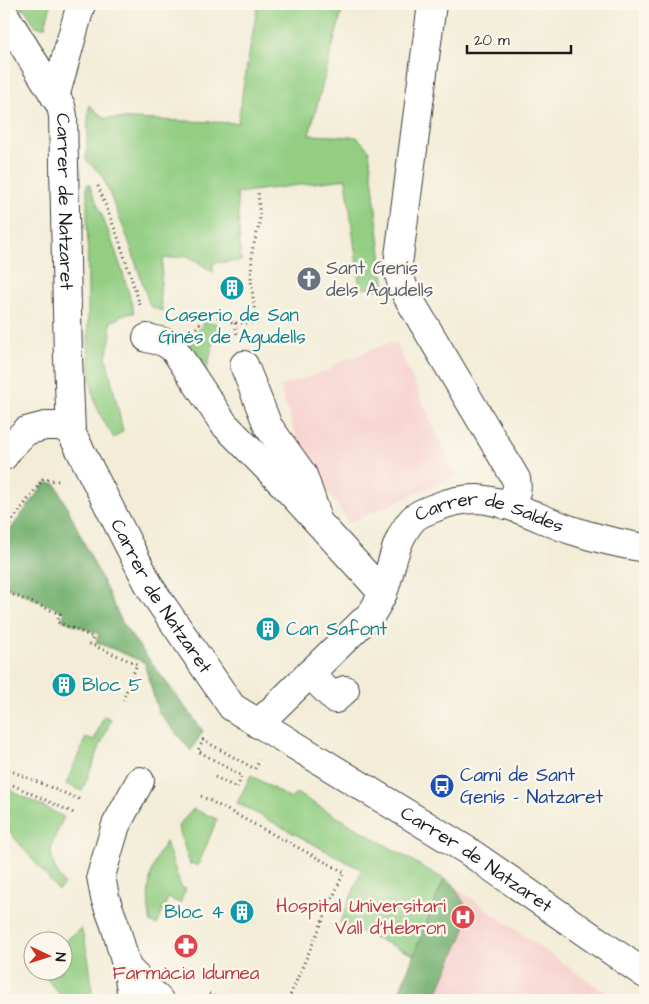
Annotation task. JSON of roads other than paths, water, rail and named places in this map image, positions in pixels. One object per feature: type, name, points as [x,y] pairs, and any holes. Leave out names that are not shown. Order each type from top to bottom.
[{"type":"street","points":[[55,97],[82,4]]},
{"type":"street","points":[[432,4],[398,264],[400,278],[406,294],[516,479],[518,487],[516,494],[505,505]]},
{"type":"street","name":"Carrer de Natzaret","points":[[4,14],[61,106],[64,116],[71,432],[150,589],[232,707],[468,851],[645,974]]},
{"type":"street","points":[[147,338],[164,342],[174,349],[224,424],[285,486],[383,593]]},
{"type":"street","points":[[244,365],[268,426],[303,475],[320,524]]},
{"type":"street","points":[[4,456],[26,431],[45,426],[61,426],[71,432]]},
{"type":"street","name":"Carrer de Saldes","points":[[258,724],[372,613],[383,593],[398,543],[414,518],[421,514],[456,501],[488,500],[572,531],[645,548]]},
{"type":"street","points":[[310,674],[335,699],[345,690]]},
{"type":"street","points":[[130,1000],[131,989],[127,968],[116,926],[105,898],[101,876],[116,825],[140,781]]},
{"type":"street","points":[[127,968],[159,1000]]},
{"type":"place","name":"Sant Genís dels Agudells","points":[[309,279]]},
{"type":"place","name":"Caserio de San Ginés de Agudells","points":[[232,288]]},
{"type":"place","name":"Can Safont","points":[[268,629]]},
{"type":"place","name":"Bloc 5","points":[[64,685]]},
{"type":"place","name":"Camí de Sant Genís - Natzaret","points":[[442,786]]},
{"type":"place","name":"Bloc 4","points":[[242,912]]},
{"type":"place","name":"Hospital Universitari Vall d'Hebron","points":[[463,917]]},
{"type":"place","name":"Farmàcia Idumea","points":[[186,946]]}]
